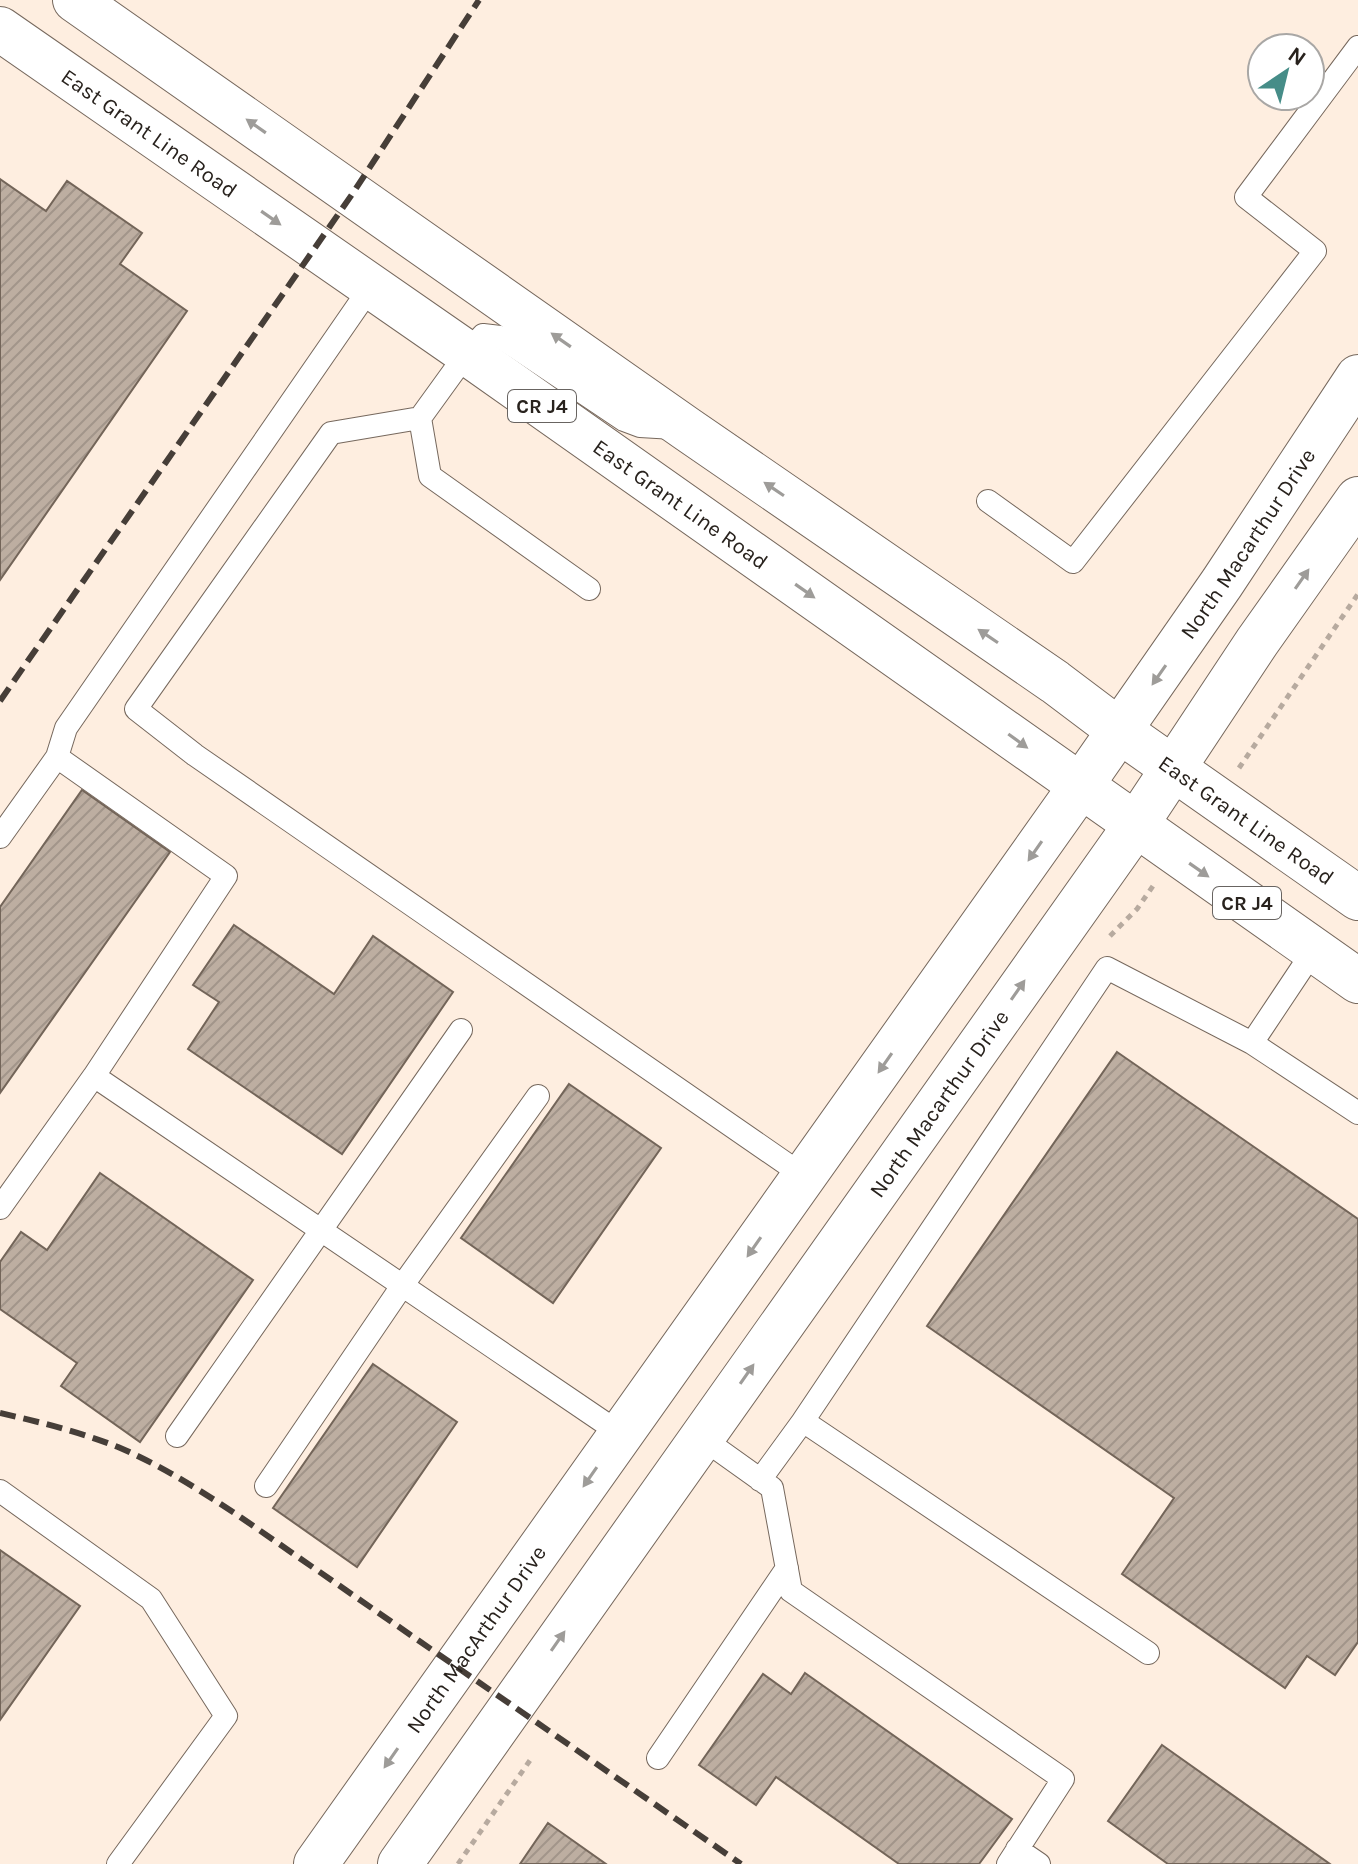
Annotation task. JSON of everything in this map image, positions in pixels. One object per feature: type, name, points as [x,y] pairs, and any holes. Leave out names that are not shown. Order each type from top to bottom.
[{"type":"main road","name":"East Grant Line Road","points":[[75,0],[687,429],[1055,682],[1358,898]]},
{"type":"main road","name":"East Grant Line Road","points":[[0,29],[467,353],[1358,981]]},
{"type":"main road","name":"North Macarthur Drive","points":[[628,1424],[1120,731],[1358,377]]},
{"type":"main road","name":"North Macarthur Drive","points":[[400,1864],[1135,826],[1257,642],[1358,499]]},
{"type":"main road","name":"North MacArthur Drive","points":[[316,1864],[628,1424]]},
{"type":"lane","points":[[988,501],[1073,562],[1315,251],[1246,197],[1358,47]]},
{"type":"lane","points":[[0,837],[57,757],[66,728],[370,288]]},
{"type":"lane","points":[[687,429],[640,426],[624,420],[500,337],[483,335],[420,418],[331,433],[136,709],[195,755],[804,1176]]},
{"type":"lane","points":[[420,418],[430,476],[589,589]]},
{"type":"lane","points":[[0,1208],[94,1076],[226,876],[57,757]]},
{"type":"lane","points":[[1252,1043],[1314,950]]},
{"type":"lane","points":[[760,1480],[803,1421],[1107,968],[1252,1043],[1358,1113]]},
{"type":"lane","points":[[177,1436],[461,1030]]},
{"type":"lane","points":[[94,1076],[402,1286],[628,1424]]},
{"type":"lane","points":[[266,1486],[402,1286],[538,1096]]},
{"type":"lane","points":[[803,1421],[1148,1653]]},
{"type":"lane","points":[[702,1438],[772,1488],[791,1591],[1063,1779],[1013,1857],[1039,1864]]},
{"type":"lane","points":[[0,1491],[151,1599],[226,1716],[118,1864]]},
{"type":"lane","points":[[658,1758],[787,1568]]},
{"type":"path","points":[[458,1864],[533,1756]]},
{"type":"building","points":[[0,179],[46,211],[67,181],[142,233],[120,264],[187,311],[0,580]]},
{"type":"building","points":[[82,790],[170,852],[0,1093],[0,907]]},
{"type":"building","points":[[234,925],[334,994],[373,936],[453,992],[342,1154],[188,1049],[219,1002],[193,985]]},
{"type":"building","points":[[1117,1052],[1358,1219],[1358,1642],[1335,1675],[1307,1656],[1285,1688],[1122,1574],[1174,1498],[927,1326]]},
{"type":"building","points":[[569,1084],[661,1148],[553,1303],[461,1238]]},
{"type":"building","points":[[100,1173],[253,1280],[140,1442],[61,1386],[77,1363],[0,1309],[0,1262],[21,1232],[47,1250]]},
{"type":"building","points":[[373,1364],[457,1422],[357,1567],[273,1508]]},
{"type":"building","points":[[0,1550],[80,1606],[0,1720]]},
{"type":"building","points":[[805,1673],[1012,1819],[979,1864],[899,1864],[776,1777],[756,1805],[699,1765],[763,1674],[791,1694]]},
{"type":"building","points":[[1162,1745],[1330,1864],[1168,1864],[1108,1821]]},
{"type":"building","points":[[548,1823],[606,1864],[520,1864]]},
{"type":"railway","points":[[0,701],[353,193],[479,0]]},
{"type":"railway","points":[[0,1413],[118,1447],[193,1487],[741,1864]]}]
